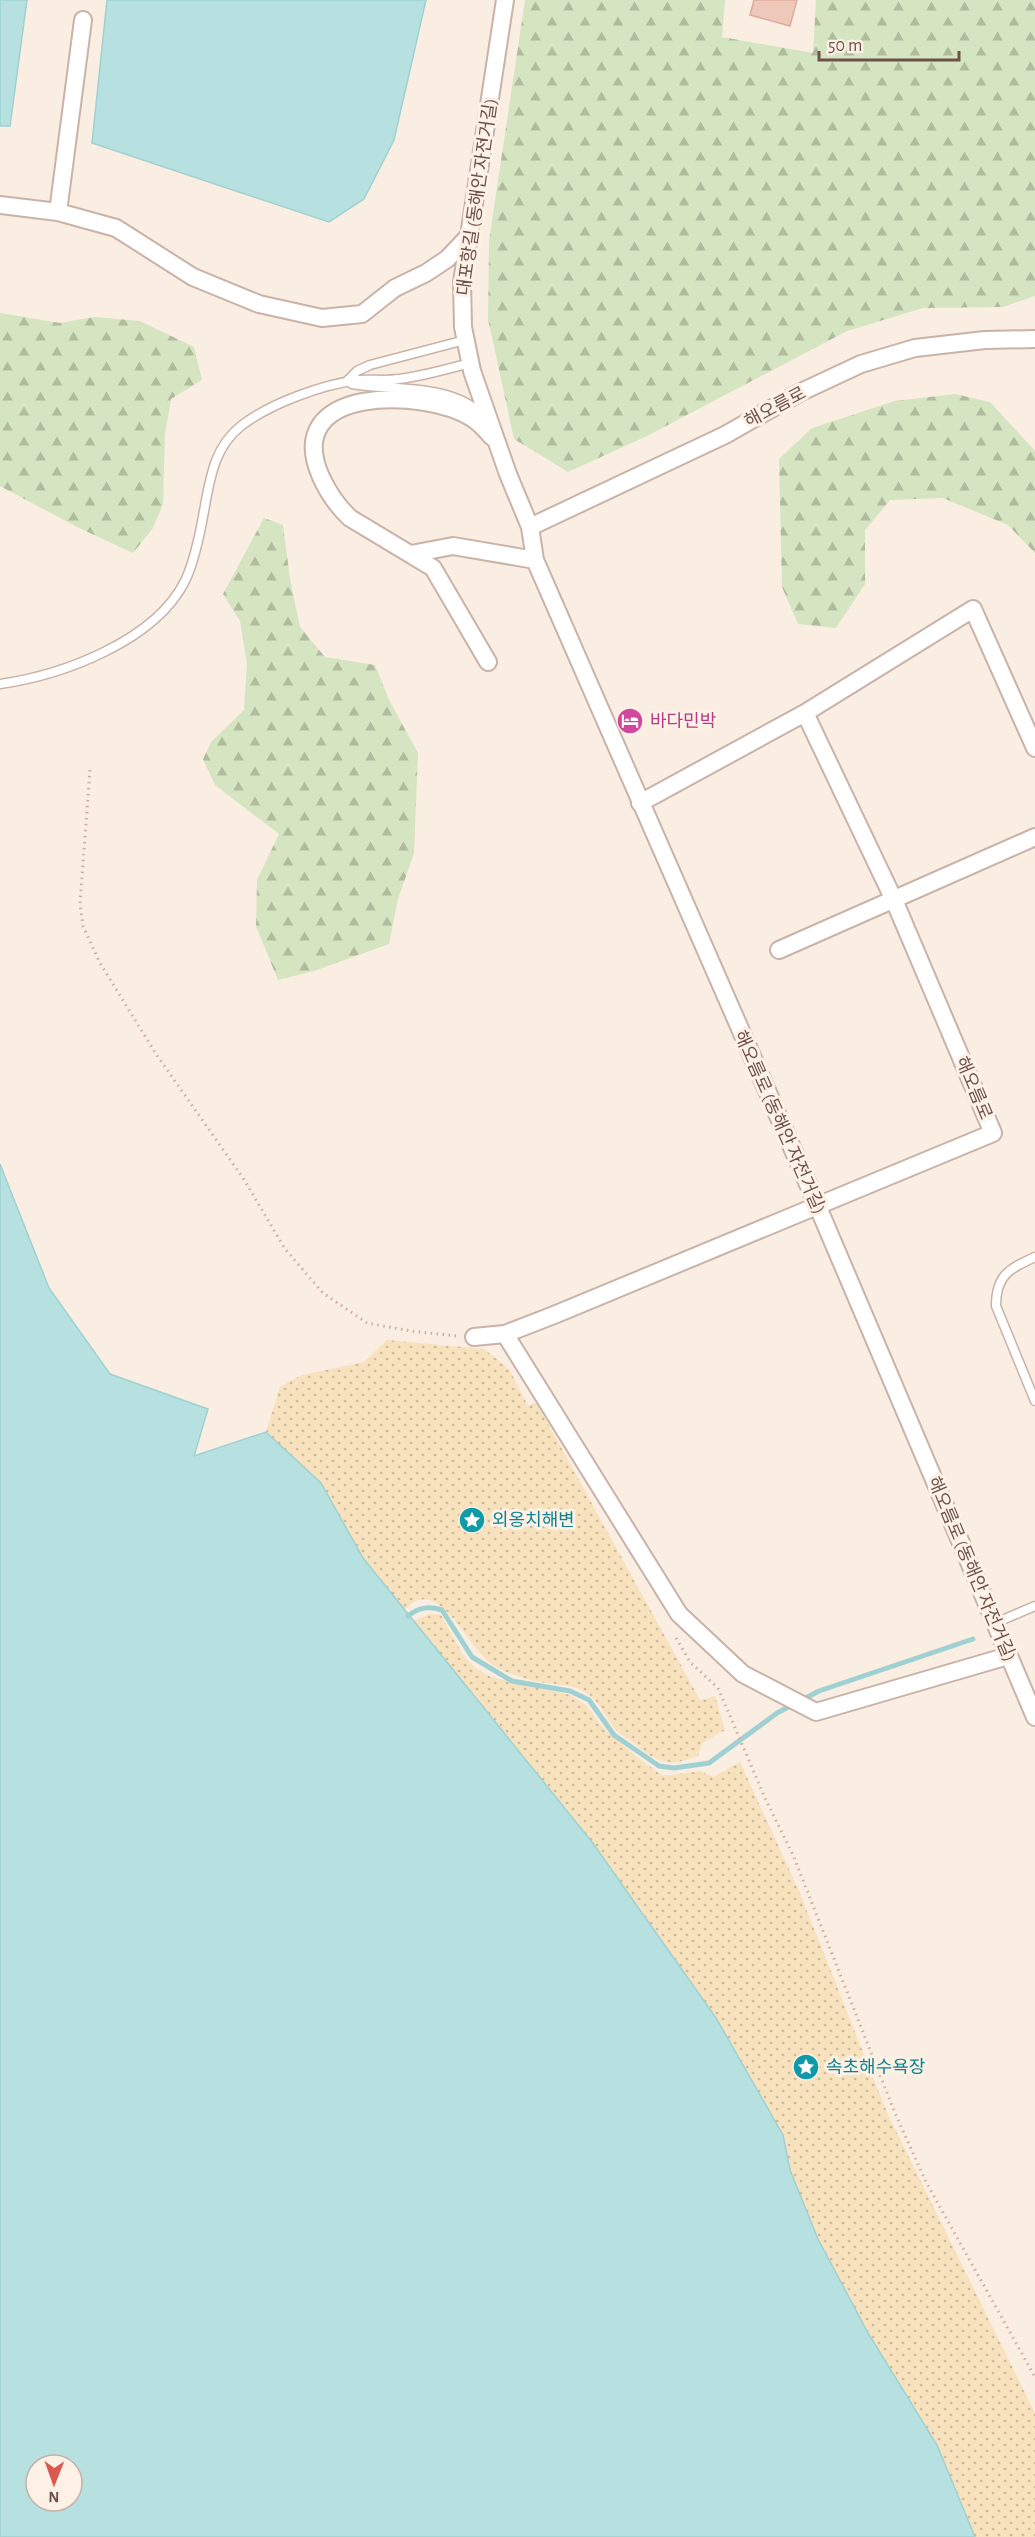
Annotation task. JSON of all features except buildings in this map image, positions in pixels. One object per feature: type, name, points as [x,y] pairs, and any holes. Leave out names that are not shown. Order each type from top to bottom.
[{"type":"street","name":"대포항길 (동해안 자전거길)","points":[[505,0],[462,282],[463,327],[471,363],[490,424],[530,527]]},
{"type":"street","points":[[58,212],[84,20]]},
{"type":"street","points":[[0,205],[58,212],[116,228],[153,249],[193,277],[259,304],[322,318],[362,314],[395,288],[426,273],[447,259],[468,237]]},
{"type":"street","name":"해오름로","points":[[530,527],[725,435],[789,398],[861,364],[915,348],[956,342],[1035,339]]},
{"type":"street","points":[[488,662],[433,568],[342,511],[318,469],[314,454],[319,430],[336,410],[365,400],[413,401],[455,410],[485,428],[497,443]]},
{"type":"street","name":"해오름로 (동해안 자전거길)","points":[[530,527],[535,560],[818,1207],[1035,1717]]},
{"type":"street","points":[[411,554],[453,546],[535,560]]},
{"type":"street","points":[[640,803],[805,713],[973,609],[1035,748]]},
{"type":"street","points":[[805,713],[894,900]]},
{"type":"street","points":[[779,950],[1035,837]]},
{"type":"street","name":"해오름로","points":[[818,1207],[993,1133],[894,900]]},
{"type":"street","points":[[474,1337],[505,1334],[818,1207]]},
{"type":"street","points":[[505,1334],[679,1614],[743,1674],[816,1712],[1008,1656]]},
{"type":"lane","points":[[343,384],[357,371],[370,365],[465,340]]},
{"type":"lane","points":[[0,684],[66,666],[118,644],[143,629],[168,606],[185,581],[195,550],[210,476],[219,451],[239,428],[266,410],[304,395],[343,384],[357,381],[398,380],[471,363]]},
{"type":"lane","points":[[343,384],[444,395],[477,409],[490,424]]},
{"type":"lane","points":[[1035,1257],[1009,1269],[996,1295],[996,1306],[1035,1401]]},
{"type":"lane","points":[[995,1623],[1035,1606]]},
{"type":"path","points":[[90,770],[80,904],[83,926],[100,963],[156,1054],[245,1181],[285,1249],[323,1293],[366,1323],[411,1331],[474,1337]]},
{"type":"path","points":[[727,1710],[765,1798],[793,1855],[895,2113],[926,2182],[1035,2377]]},
{"type":"green space","points":[[525,0],[725,0],[722,37],[813,53],[816,0],[1035,0],[1035,296],[1003,307],[923,308],[847,331],[647,436],[568,472],[514,439],[488,319],[489,241]]},
{"type":"green space","points":[[0,313],[60,323],[94,317],[140,321],[194,347],[202,380],[171,399],[165,434],[163,504],[153,528],[133,553],[77,527],[0,486]]},
{"type":"green space","points":[[955,394],[990,402],[1035,451],[1035,553],[1008,525],[943,498],[890,500],[865,530],[865,584],[836,628],[798,624],[782,587],[779,459],[812,428],[895,401]]},
{"type":"green space","points":[[264,518],[283,525],[290,579],[300,627],[325,657],[375,665],[389,700],[418,753],[414,853],[398,899],[389,944],[314,971],[278,980],[256,926],[257,880],[279,834],[215,785],[203,759],[211,742],[244,710],[247,664],[240,621],[223,594]]},
{"type":"sand","name":"외옹치해변","points":[[387,1340],[484,1349],[509,1369],[528,1406],[536,1402],[700,1700],[715,1696],[725,1730],[702,1743],[698,1756],[679,1762],[658,1760],[616,1730],[593,1698],[584,1691],[521,1677],[501,1670],[490,1663],[439,1605],[428,1600],[416,1601],[404,1611],[363,1558],[321,1483],[266,1432],[280,1387],[302,1375],[364,1362]]},
{"type":"sand","name":"속초해수욕장","points":[[430,1614],[441,1615],[463,1655],[475,1668],[491,1677],[570,1695],[586,1705],[604,1729],[662,1775],[700,1771],[713,1777],[740,1762],[799,1891],[888,2115],[1035,2413],[1035,2537],[975,2537],[818,2239],[790,2170],[783,2135],[716,2018],[592,1842],[412,1621]]},
{"type":"water","points":[[0,0],[27,0],[10,126],[0,126]]},
{"type":"water","points":[[107,0],[426,0],[394,140],[364,199],[329,222],[92,143]]},
{"type":"water","points":[[0,1164],[49,1288],[110,1374],[208,1409],[194,1456],[266,1432],[321,1483],[363,1558],[592,1842],[716,2018],[783,2135],[790,2170],[818,2239],[868,2333],[937,2445],[975,2537],[0,2537]]},
{"type":"waterway","points":[[408,1616],[424,1608],[442,1610],[472,1657],[512,1681],[570,1691],[589,1700],[614,1735],[659,1766],[674,1768],[709,1763],[777,1713],[794,1704]]},
{"type":"waterway","points":[[802,1700],[819,1691],[973,1639]]},
{"type":"place","name":"바다민박","points":[[630,721]]},
{"type":"place","name":"외옹치해변","points":[[472,1520]]},
{"type":"place","name":"속초해수욕장","points":[[806,2067]]}]
